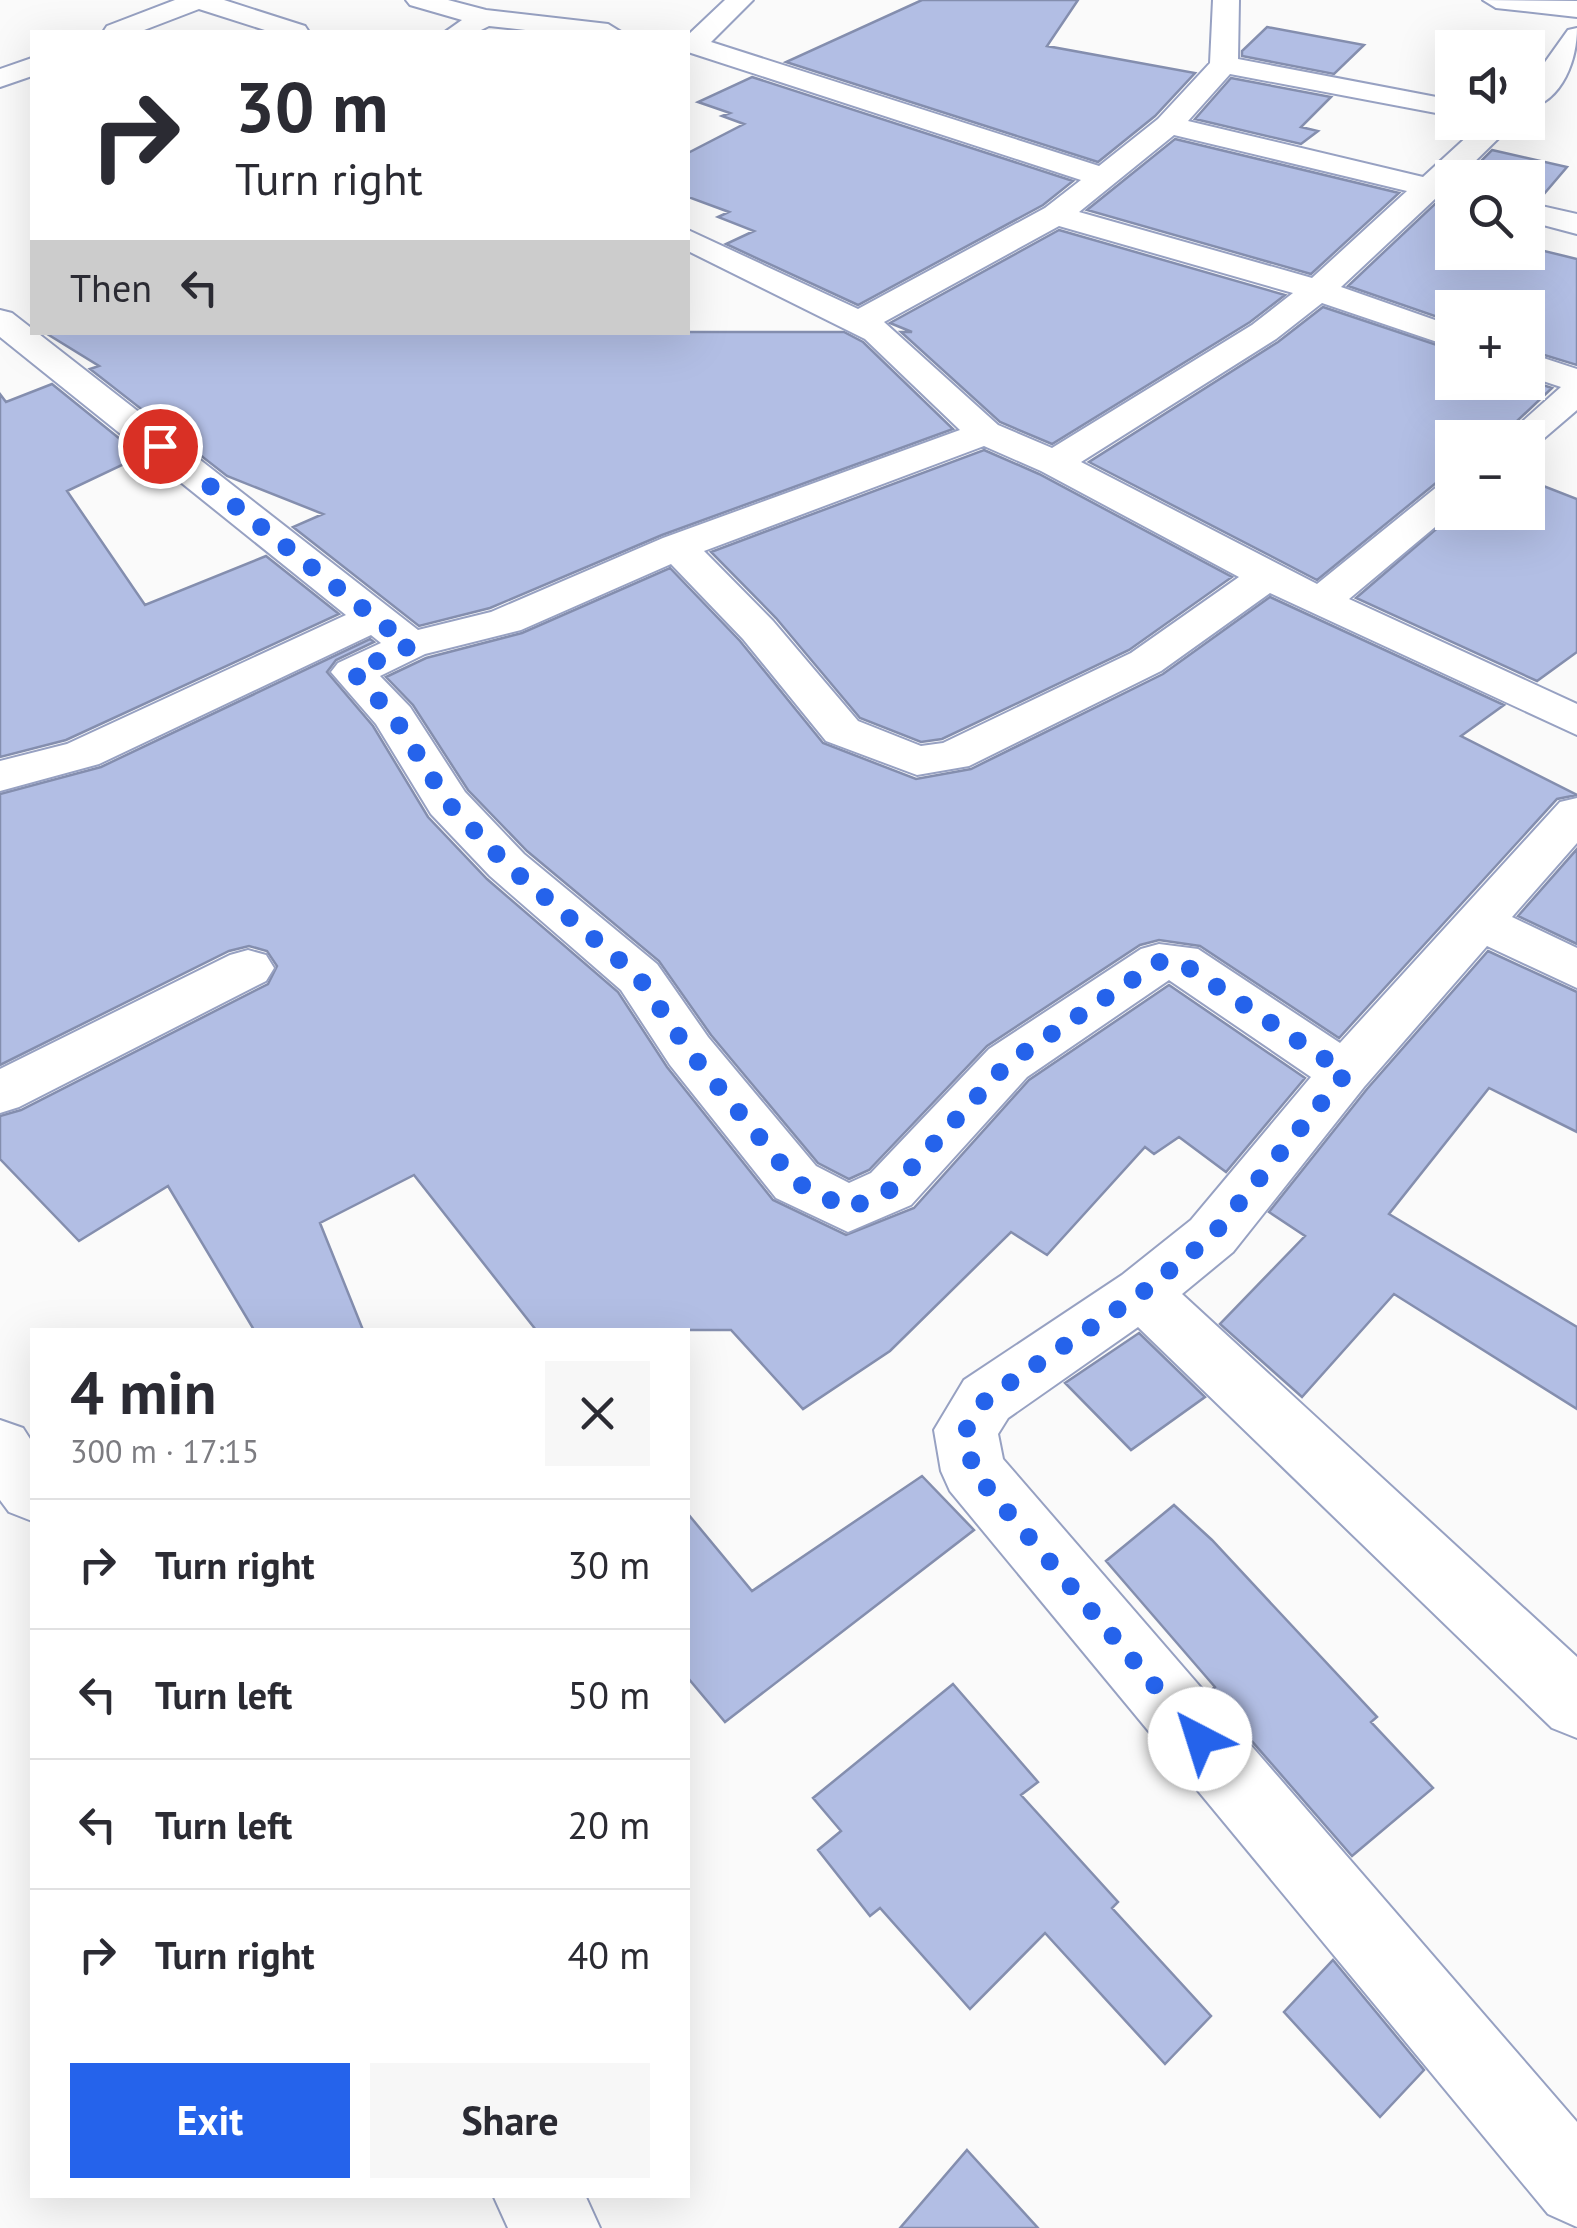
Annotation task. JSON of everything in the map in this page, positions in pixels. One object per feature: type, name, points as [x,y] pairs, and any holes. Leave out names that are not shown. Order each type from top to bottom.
[{"type":"street","points":[[121,30],[198,0],[290,30]]},
{"type":"street","points":[[418,0],[485,18],[590,30]]},
{"type":"street","points":[[740,0],[690,43],[840,96],[1101,176]]},
{"type":"street","points":[[858,323],[1056,214],[1168,125],[1224,64],[1226,0]]},
{"type":"street","points":[[1496,0],[1577,9]]},
{"type":"street","points":[[462,30],[485,18]]},
{"type":"street","points":[[1545,85],[1577,36]]},
{"type":"street","points":[[1224,64],[1435,105]]},
{"type":"street","points":[[1168,125],[1435,189]]},
{"type":"street","points":[[1467,160],[1485,140]]},
{"type":"street","points":[[1054,463],[1264,332],[1435,195]]},
{"type":"street","points":[[1056,214],[1318,290],[1435,332]]},
{"type":"street","points":[[1545,216],[1577,224]]},
{"type":"street","points":[[690,240],[877,332],[985,433],[1054,463],[1267,576],[1577,721]]},
{"type":"street","points":[[690,279],[730,262]]},
{"type":"street","points":[[30,335],[393,632]]},
{"type":"street","points":[[1545,370],[1577,382]]},
{"type":"street","points":[[1544,420],[1577,392]]},
{"type":"street","points":[[0,776],[83,754],[316,642],[506,621],[677,546],[985,433]]},
{"type":"street","points":[[1320,601],[1435,508]]},
{"type":"street","points":[[677,546],[758,630],[842,731],[917,761],[953,756],[1146,662],[1267,576]]},
{"type":"street","points":[[393,632],[353,672],[394,717],[448,803],[507,865],[638,976],[689,1051],[796,1182],[848,1209],[892,1189],[1008,1063],[1159,962],[1180,962],[1346,1073]]},
{"type":"street","points":[[1577,813],[1346,1073],[1212,1236],[1143,1292],[986,1399],[966,1430],[973,1471],[1577,2185]]},
{"type":"street","points":[[1480,922],[1577,970]]},
{"type":"street","points":[[0,1093],[248,968]]},
{"type":"street","points":[[1143,1292],[1174,1326],[1577,1704]]},
{"type":"street","points":[[0,1448],[30,1489]]},
{"type":"street","points":[[538,2198],[558,2228]]},
{"type":"building","points":[[922,0],[1078,0],[1047,46],[1195,73],[1155,116],[1098,162],[786,62]]},
{"type":"building","points":[[1267,27],[1364,45],[1334,74],[1242,56],[1242,51]]},
{"type":"building","points":[[752,77],[1073,181],[1043,205],[858,305],[726,244],[754,231],[718,217],[729,212],[690,198],[690,152],[744,124],[722,116],[730,113],[698,102]]},
{"type":"building","points":[[1231,78],[1331,97],[1301,127],[1318,131],[1301,144],[1195,119]]},
{"type":"building","points":[[1175,139],[1399,193],[1311,274],[1087,210]]},
{"type":"building","points":[[1492,150],[1536,160],[1482,160]]},
{"type":"building","points":[[1545,162],[1567,167],[1545,193]]},
{"type":"building","points":[[1435,204],[1435,270],[1545,270],[1545,251],[1577,259],[1577,365],[1545,355],[1545,290],[1435,290],[1435,316],[1348,286]]},
{"type":"building","points":[[1059,230],[1285,295],[1250,322],[1052,444],[1000,422],[901,332],[912,332],[890,323]]},
{"type":"building","points":[[1323,307],[1435,344],[1435,400],[1539,400],[1518,420],[1435,420],[1435,484],[1317,580],[1089,462],[1278,342]]},
{"type":"building","points":[[844,332],[863,342],[953,429],[662,535],[490,608],[419,626],[293,527],[323,514],[227,476],[90,369],[99,366],[49,335]]},
{"type":"building","points":[[52,384],[141,456],[67,491],[145,605],[266,556],[339,614],[66,740],[0,757],[0,394],[6,402]]},
{"type":"building","points":[[984,450],[1039,474],[1232,577],[1129,650],[942,739],[921,742],[860,718],[776,618],[711,552]]},
{"type":"building","points":[[1545,487],[1577,499],[1577,652],[1537,681],[1356,598],[1435,530],[1545,530]]},
{"type":"building","points":[[670,568],[740,641],[823,743],[916,779],[971,769],[1163,674],[1270,597],[1504,705],[1461,736],[1577,795],[1557,799],[1339,1038],[1200,946],[1159,940],[1140,945],[987,1046],[869,1170],[849,1179],[818,1163],[711,1035],[659,961],[527,851],[468,790],[413,705],[386,677],[426,658],[522,633]]},
{"type":"building","points":[[370,639],[374,642],[336,660],[327,672],[373,726],[428,817],[487,879],[618,992],[667,1067],[773,1200],[846,1235],[914,1208],[1029,1080],[1169,985],[1305,1078],[1226,1172],[1179,1137],[1154,1154],[1145,1147],[1047,1255],[1011,1232],[890,1351],[803,1409],[731,1330],[534,1328],[414,1175],[320,1223],[362,1328],[253,1328],[168,1186],[79,1241],[0,1159],[0,1116],[21,1110],[268,984],[277,966],[267,951],[249,946],[229,951],[0,1065],[0,794],[101,767]]},
{"type":"building","points":[[1577,849],[1577,944],[1518,916]]},
{"type":"building","points":[[1488,951],[1577,992],[1577,1132],[1489,1088],[1389,1214],[1577,1327],[1577,1409],[1394,1294],[1302,1397],[1220,1324],[1305,1236],[1269,1212],[1367,1089]]},
{"type":"building","points":[[1139,1333],[1205,1397],[1131,1450],[1065,1383]]},
{"type":"building","points":[[922,1476],[974,1530],[725,1722],[690,1680],[690,1516],[752,1591]]},
{"type":"building","points":[[1174,1505],[1212,1540],[1377,1717],[1371,1722],[1433,1788],[1352,1856],[1209,1692],[1215,1687],[1106,1561]]},
{"type":"building","points":[[953,1684],[1038,1782],[1021,1795],[1118,1902],[1112,1908],[1211,2016],[1165,2064],[1045,1933],[970,2009],[880,1908],[870,1916],[818,1850],[841,1831],[813,1798]]},
{"type":"building","points":[[1333,1960],[1424,2070],[1380,2117],[1284,2012]]},
{"type":"building","points":[[967,2150],[1038,2228],[900,2228]]},
{"type":"route","points":[[160,446],[410,646],[353,672],[394,717],[448,803],[507,865],[638,976],[689,1051],[796,1182],[848,1209],[892,1189],[1008,1063],[1159,962],[1180,962],[1346,1073],[1212,1236],[1143,1292],[986,1399],[966,1430],[973,1471],[1200,1739]]}]
